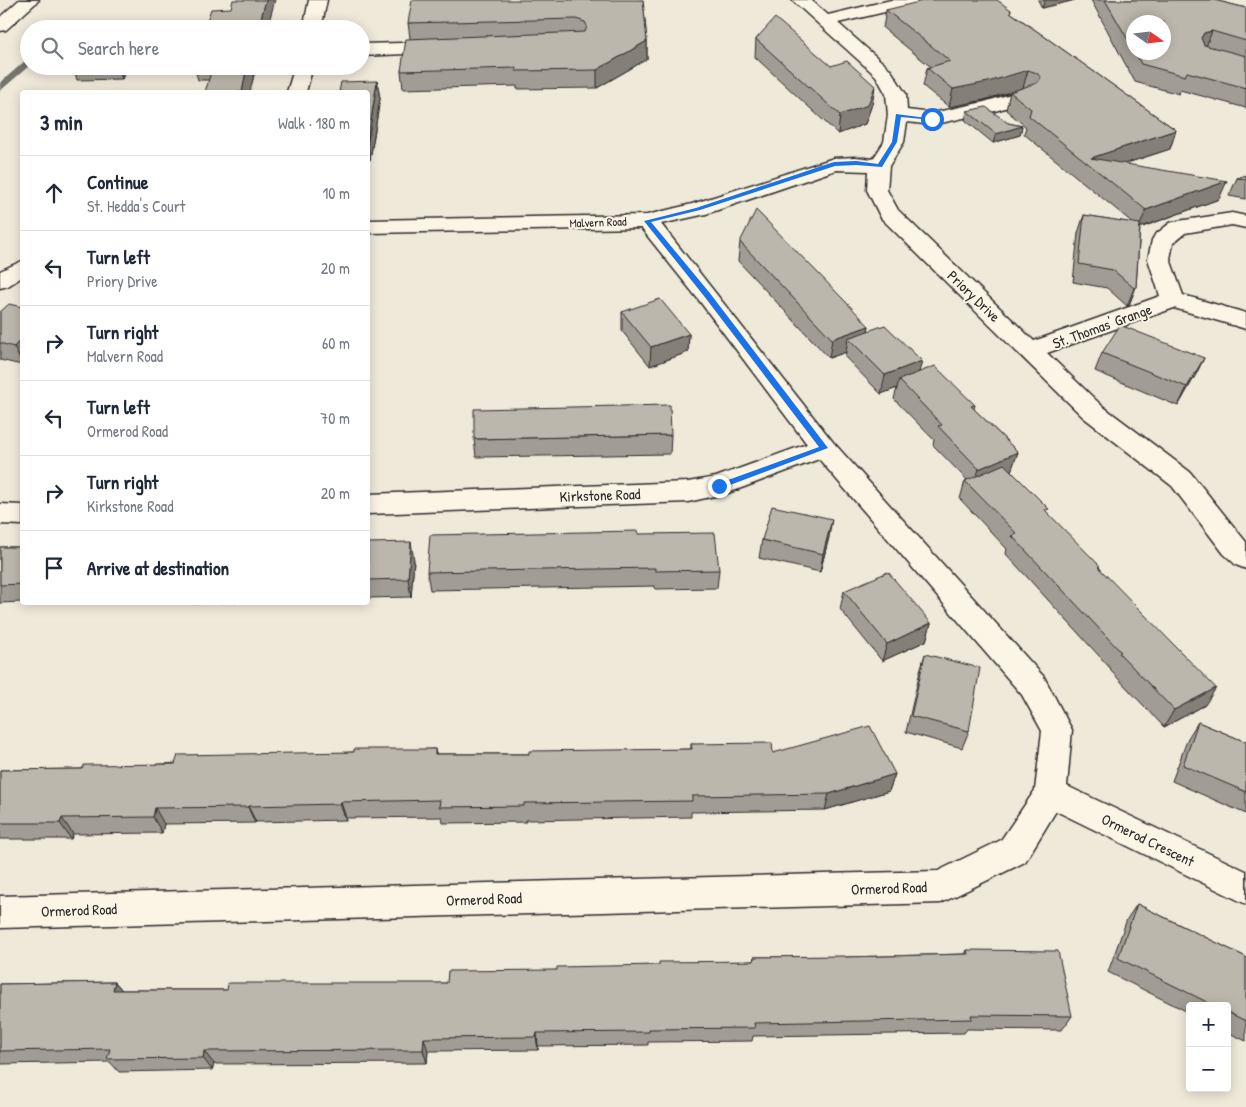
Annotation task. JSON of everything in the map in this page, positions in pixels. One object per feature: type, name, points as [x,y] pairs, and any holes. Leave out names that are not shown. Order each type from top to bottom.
[{"type":"street","points":[[0,26],[30,0]]},
{"type":"street","points":[[314,20],[318,0]]},
{"type":"street","name":"Priory Drive","points":[[801,0],[883,73],[896,94],[898,115],[894,142],[880,166],[877,190],[889,213],[1092,411],[1181,479],[1234,547],[1246,558]]},
{"type":"street","points":[[825,21],[913,0]]},
{"type":"street","points":[[370,50],[459,48]]},
{"type":"street","points":[[298,90],[302,75]]},
{"type":"street","points":[[898,115],[932,119],[988,107],[1024,96]]},
{"type":"street","points":[[988,107],[1008,124]]},
{"type":"street","name":"Malvern Road","points":[[370,227],[647,221],[698,209],[834,164],[856,163],[880,166]]},
{"type":"street","points":[[1246,222],[1232,219],[1178,228],[1163,240],[1159,259],[1173,300],[1246,321]]},
{"type":"street","name":"Ormerod Road","points":[[0,912],[940,887],[1013,851],[1050,793],[1057,730],[1033,686],[824,448],[706,294],[647,221]]},
{"type":"street","points":[[0,281],[20,269]]},
{"type":"street","name":"St. Thomas' Grange","points":[[1030,351],[1173,300]]},
{"type":"street","name":"Kirkstone Road","points":[[370,504],[688,492],[719,486],[824,448]]},
{"type":"street","points":[[0,514],[20,515]]},
{"type":"street","name":"Ormerod Crescent","points":[[1050,793],[1246,888]]},
{"type":"building","points":[[233,0],[266,0],[260,20],[207,20],[211,9],[231,8]]},
{"type":"building","points":[[412,0],[643,0],[647,41],[597,70],[516,71],[516,68],[401,71],[406,39],[585,32],[587,26],[585,22],[576,19],[408,23]]},
{"type":"building","points":[[927,0],[997,0],[1011,10],[1010,12],[1176,130],[1091,158],[1227,181],[1146,210],[1029,116],[1031,109],[1010,92],[1037,83],[1041,78],[1037,73],[1028,70],[988,82],[953,89],[927,68],[950,61],[886,10]]},
{"type":"building","points":[[1105,0],[1214,0],[1246,8],[1246,41],[1212,31],[1204,33],[1201,38],[1204,45],[1246,56],[1246,88],[1187,72],[1185,76],[1141,64],[1139,60],[1171,60],[1171,15],[1126,15],[1126,36]]},
{"type":"building","points":[[775,18],[831,66],[847,61],[875,86],[868,105],[840,115],[756,39]]},
{"type":"building","points":[[210,75],[245,75],[242,90],[206,90]]},
{"type":"building","points":[[377,81],[370,127],[370,90],[339,90],[341,82]]},
{"type":"building","points":[[986,107],[1008,123],[1022,126],[996,134],[967,111]]},
{"type":"building","points":[[1246,175],[1246,179],[1237,178]]},
{"type":"building","points":[[756,210],[869,326],[832,339],[740,242]]},
{"type":"building","points":[[1084,215],[1140,224],[1136,287],[1134,288],[1113,270],[1079,264]]},
{"type":"building","points":[[660,299],[689,334],[651,347],[622,312]]},
{"type":"building","points":[[9,304],[20,307],[20,340],[14,347],[0,343],[0,312]]},
{"type":"building","points":[[885,325],[922,361],[885,375],[848,338]]},
{"type":"building","points":[[1120,325],[1204,358],[1187,387],[1102,353]]},
{"type":"building","points":[[935,366],[975,405],[971,406],[1018,452],[979,469],[938,426],[942,425],[899,380]]},
{"type":"building","points":[[670,405],[671,435],[474,439],[474,409]]},
{"type":"building","points":[[1004,464],[1049,509],[1045,510],[1100,566],[1098,567],[1216,688],[1174,710],[1119,653],[1121,652],[1012,536],[1017,534],[965,481]]},
{"type":"building","points":[[772,506],[832,519],[823,554],[762,540]]},
{"type":"building","points":[[638,531],[638,534],[715,533],[719,570],[655,571],[655,568],[427,572],[430,535]]},
{"type":"building","points":[[411,542],[408,579],[370,580],[370,543]]},
{"type":"building","points":[[0,547],[20,547],[20,584],[0,585]]},
{"type":"building","points":[[888,572],[931,623],[887,644],[844,591]]},
{"type":"building","points":[[925,654],[980,668],[969,731],[911,716]]},
{"type":"building","points":[[1198,722],[1246,742],[1246,792],[1183,765]]},
{"type":"building","points":[[870,726],[895,774],[829,794],[692,796],[692,801],[524,803],[524,806],[439,807],[440,800],[341,802],[340,804],[248,807],[155,808],[153,817],[62,818],[60,823],[0,823],[0,770],[82,769],[84,765],[175,764],[178,755],[354,752],[354,749],[435,749],[435,754],[529,754],[529,751],[692,749],[691,744],[772,743],[773,753]]},
{"type":"building","points":[[1137,904],[1246,957],[1246,1021],[1231,1014],[1231,1002],[1207,1002],[1118,958]]},
{"type":"building","points":[[967,950],[1058,951],[1072,1016],[971,1015],[972,1019],[754,1023],[755,1028],[649,1029],[649,1032],[537,1033],[536,1037],[424,1038],[423,1050],[204,1051],[203,1058],[107,1059],[110,1049],[0,1051],[0,984],[115,982],[113,990],[227,990],[228,983],[447,983],[448,971],[557,970],[557,967],[659,965],[659,962],[754,961],[754,957],[968,954]]},
{"type":"waterway","points":[[0,88],[20,70]]},
{"type":"route","points":[[719,486],[824,448],[706,294],[647,221],[698,209],[834,164],[856,163],[880,166],[894,142],[898,115],[932,119]]}]
